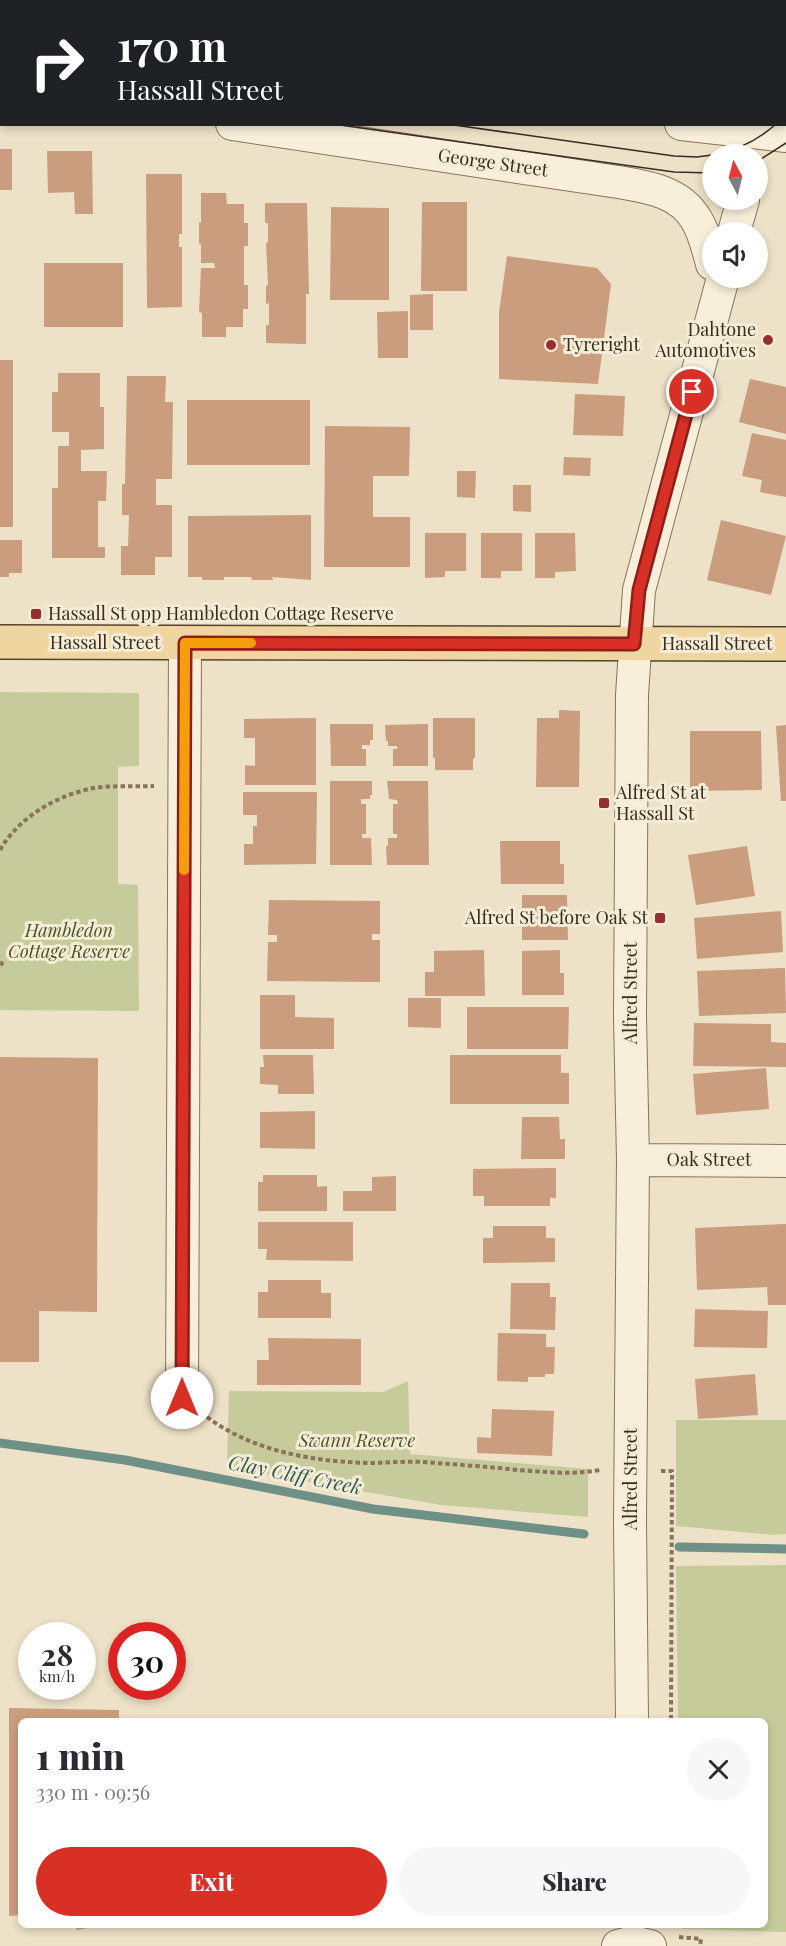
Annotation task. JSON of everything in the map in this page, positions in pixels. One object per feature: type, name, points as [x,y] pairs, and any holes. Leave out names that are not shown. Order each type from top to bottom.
[{"type":"main road","name":"Hassall Street","points":[[0,642],[786,644]]},
{"type":"street","name":"George Street","points":[[245,126],[618,182],[663,192],[678,199],[688,209],[696,220],[702,235]]},
{"type":"street","points":[[694,126],[763,137]]},
{"type":"street","name":"Alfred Street","points":[[632,1718],[630,1521],[633,1160],[630,1017],[634,644],[639,590],[715,288]]},
{"type":"street","points":[[182,1398],[185,643]]},
{"type":"street","name":"Oak Street","points":[[633,1160],[786,1161]]},
{"type":"path","points":[[0,850],[22,823],[61,798],[96,788],[159,786]]},
{"type":"path","points":[[0,962],[4,966]]},
{"type":"path","points":[[218,1425],[257,1445],[284,1453],[315,1458],[367,1463],[422,1461],[571,1474],[602,1470]]},
{"type":"path","points":[[671,1718],[672,1472]]},
{"type":"path","points":[[641,1938],[701,1939],[700,1946]]},
{"type":"green space","name":"Hambledon Cottage Reserve","points":[[0,692],[139,693],[139,766],[118,767],[118,884],[138,885],[139,1011],[0,1010]]},
{"type":"green space","name":"Swann Reserve","points":[[408,1381],[410,1454],[588,1469],[588,1517],[442,1505],[227,1468],[229,1391],[383,1392]]},
{"type":"green space","points":[[676,1420],[786,1420],[786,1534],[676,1526]]},
{"type":"green space","points":[[786,1565],[786,1932],[682,1929],[768,1928],[768,1718],[678,1718],[676,1566]]},
{"type":"building","points":[[0,149],[12,149],[12,190],[0,190]]},
{"type":"building","points":[[47,151],[92,151],[93,214],[75,214],[74,192],[48,193]]},
{"type":"building","points":[[146,174],[182,174],[182,234],[179,234],[179,247],[182,247],[182,307],[147,308]]},
{"type":"building","points":[[201,193],[226,193],[227,204],[244,204],[244,223],[248,223],[248,246],[244,246],[244,285],[248,285],[248,309],[243,309],[243,327],[226,327],[226,337],[202,337],[202,313],[199,312],[201,268],[215,268],[214,263],[201,263],[199,222],[201,223]]},
{"type":"building","points":[[422,202],[467,202],[467,291],[421,291]]},
{"type":"building","points":[[265,203],[307,203],[309,294],[306,294],[306,344],[266,343],[269,303],[266,304],[268,223],[265,223]]},
{"type":"building","points":[[331,207],[389,208],[389,300],[330,300]]},
{"type":"building","name":"Tyreright","points":[[507,256],[597,268],[611,284],[598,384],[499,379],[499,312]]},
{"type":"building","points":[[44,263],[123,263],[123,327],[44,327]]},
{"type":"building","points":[[433,294],[433,330],[410,330],[410,295]]},
{"type":"building","points":[[408,311],[408,358],[378,358],[377,312]]},
{"type":"building","points":[[0,360],[13,360],[13,527],[0,527]]},
{"type":"building","points":[[58,373],[100,373],[100,407],[104,407],[104,449],[81,450],[81,471],[107,471],[106,501],[98,501],[98,547],[105,547],[105,558],[52,558],[52,488],[58,488],[58,446],[69,446],[69,432],[52,432],[52,392],[58,392]]},
{"type":"building","points":[[127,376],[166,376],[165,402],[173,402],[172,479],[156,479],[156,505],[172,505],[172,557],[155,557],[155,575],[121,575],[121,546],[128,546],[129,515],[122,515],[122,484],[125,484]]},
{"type":"building","points":[[750,379],[786,387],[786,434],[739,422]]},
{"type":"building","points":[[575,394],[625,396],[623,436],[573,435]]},
{"type":"building","points":[[187,400],[310,400],[310,465],[187,465]]},
{"type":"building","points":[[325,426],[410,427],[409,476],[373,476],[373,517],[410,517],[410,567],[324,567]]},
{"type":"building","points":[[752,433],[786,440],[786,497],[760,492],[762,480],[742,476]]},
{"type":"building","points":[[564,457],[591,458],[590,476],[563,475]]},
{"type":"building","points":[[457,471],[476,471],[475,498],[457,497]]},
{"type":"building","points":[[513,485],[531,485],[531,512],[513,511]]},
{"type":"building","points":[[311,515],[311,580],[272,577],[273,580],[252,580],[251,577],[224,577],[224,580],[202,580],[202,577],[188,577],[188,516]]},
{"type":"building","points":[[721,520],[786,536],[771,595],[707,580]]},
{"type":"building","points":[[425,533],[466,533],[466,571],[445,571],[445,577],[425,578]]},
{"type":"building","points":[[481,533],[522,533],[522,571],[501,571],[501,578],[481,578]]},
{"type":"building","points":[[535,533],[575,533],[576,571],[555,572],[555,578],[535,578]]},
{"type":"building","points":[[0,540],[22,540],[22,573],[9,573],[9,577],[0,577]]},
{"type":"building","points":[[559,710],[580,711],[579,787],[536,787],[537,718],[559,718]]},
{"type":"building","points":[[316,718],[316,785],[245,785],[245,765],[255,766],[255,738],[244,738],[244,719]]},
{"type":"building","points":[[433,718],[475,718],[473,770],[435,770]]},
{"type":"building","points":[[330,724],[373,724],[373,740],[370,740],[370,745],[362,745],[362,749],[366,749],[366,766],[331,766]]},
{"type":"building","points":[[428,724],[428,766],[393,766],[393,749],[397,749],[397,746],[388,746],[385,725]]},
{"type":"building","points":[[786,725],[786,801],[781,801],[776,726]]},
{"type":"building","points":[[690,731],[761,731],[762,790],[690,791]]},
{"type":"building","points":[[330,781],[372,781],[372,795],[370,799],[361,799],[361,804],[366,804],[366,834],[362,834],[362,838],[371,838],[372,865],[330,865]]},
{"type":"building","points":[[387,781],[428,781],[429,865],[387,865],[388,838],[397,838],[397,834],[393,834],[393,804],[398,804],[397,800],[389,799]]},
{"type":"building","points":[[243,792],[317,792],[316,864],[244,865],[244,844],[253,844],[253,826],[257,826],[257,815],[243,815]]},
{"type":"building","points":[[500,841],[560,841],[560,864],[564,864],[564,884],[501,884]]},
{"type":"building","points":[[747,846],[755,896],[696,905],[688,855]]},
{"type":"building","points":[[522,895],[567,895],[568,940],[522,940]]},
{"type":"building","points":[[269,900],[380,901],[380,934],[372,934],[372,940],[380,940],[380,982],[267,981],[268,942],[277,942],[277,935],[268,935]]},
{"type":"building","points":[[781,911],[783,952],[697,959],[694,918]]},
{"type":"building","points":[[484,950],[485,996],[425,996],[425,972],[434,972],[434,951]]},
{"type":"building","points":[[560,950],[560,973],[564,973],[564,995],[522,995],[522,951]]},
{"type":"building","points":[[785,968],[786,1013],[699,1016],[697,971]]},
{"type":"building","points":[[260,995],[295,995],[295,1017],[334,1018],[334,1049],[260,1049]]},
{"type":"building","points":[[408,998],[441,998],[441,1028],[408,1027]]},
{"type":"building","points":[[467,1007],[569,1007],[568,1049],[467,1049]]},
{"type":"building","points":[[694,1023],[771,1024],[771,1042],[786,1043],[786,1067],[693,1066]]},
{"type":"building","points":[[263,1055],[313,1055],[314,1094],[278,1094],[278,1085],[260,1084],[260,1067],[264,1067]]},
{"type":"building","points":[[450,1055],[561,1055],[561,1073],[569,1073],[569,1104],[450,1104]]},
{"type":"building","points":[[0,1057],[98,1058],[97,1312],[39,1311],[39,1362],[0,1362]]},
{"type":"building","points":[[766,1068],[769,1109],[696,1115],[693,1074]]},
{"type":"building","points":[[315,1111],[315,1149],[260,1148],[260,1112]]},
{"type":"building","points":[[522,1117],[559,1117],[560,1139],[565,1139],[565,1159],[521,1159]]},
{"type":"building","points":[[556,1168],[556,1198],[550,1198],[550,1206],[484,1206],[484,1196],[473,1196],[473,1169]]},
{"type":"building","points":[[263,1175],[317,1175],[317,1187],[327,1186],[327,1211],[258,1211],[258,1182],[263,1182]]},
{"type":"building","points":[[396,1176],[396,1211],[343,1211],[343,1191],[372,1191],[372,1177]]},
{"type":"building","points":[[258,1222],[353,1222],[353,1261],[266,1260],[267,1249],[258,1249]]},
{"type":"building","points":[[786,1224],[786,1305],[768,1305],[767,1287],[697,1290],[695,1228]]},
{"type":"building","points":[[493,1226],[546,1226],[546,1238],[555,1238],[555,1262],[483,1263],[483,1238],[493,1238]]},
{"type":"building","points":[[268,1280],[321,1280],[321,1293],[331,1293],[331,1318],[258,1318],[258,1292],[268,1292]]},
{"type":"building","points":[[511,1283],[550,1283],[550,1297],[556,1297],[555,1330],[510,1329]]},
{"type":"building","points":[[695,1309],[768,1311],[767,1348],[694,1347]]},
{"type":"building","points":[[498,1333],[546,1334],[546,1347],[555,1347],[554,1374],[545,1374],[545,1377],[528,1377],[528,1382],[497,1381]]},
{"type":"building","points":[[268,1338],[361,1339],[361,1385],[257,1385],[257,1360],[269,1360]]},
{"type":"building","points":[[755,1374],[758,1415],[698,1419],[695,1379]]},
{"type":"building","points":[[492,1409],[554,1411],[552,1456],[477,1453],[477,1437],[491,1438]]},
{"type":"building","points":[[9,1708],[119,1710],[119,1718],[18,1718],[18,1915],[9,1916]]},
{"type":"waterway","name":"Clay Cliff Creek","points":[[0,1443],[125,1460],[373,1509],[584,1534]]},
{"type":"waterway","name":"Clay Cliff Creek","points":[[679,1547],[786,1549]]},
{"type":"tram line","points":[[347,126],[674,172],[702,173]]},
{"type":"tram line","points":[[461,126],[674,156],[702,156]]},
{"type":"tram line","points":[[747,144],[773,126]]},
{"type":"tram line","points":[[768,155],[786,143]]},
{"type":"slow traffic","points":[[184,870],[185,643],[251,643]]},
{"type":"place","name":"Dahtone Automotives","points":[[768,340]]},
{"type":"place","name":"Tyreright","points":[[551,345]]},
{"type":"place","name":"Hassall St opp Hambledon Cottage Reserve","points":[[36,614]]},
{"type":"place","name":"Alfred St at Hassall St","points":[[604,803]]},
{"type":"place","name":"Alfred St before Oak St","points":[[660,918]]},
{"type":"route","points":[[182,1398],[185,643],[634,644],[639,590],[692,392]]}]
